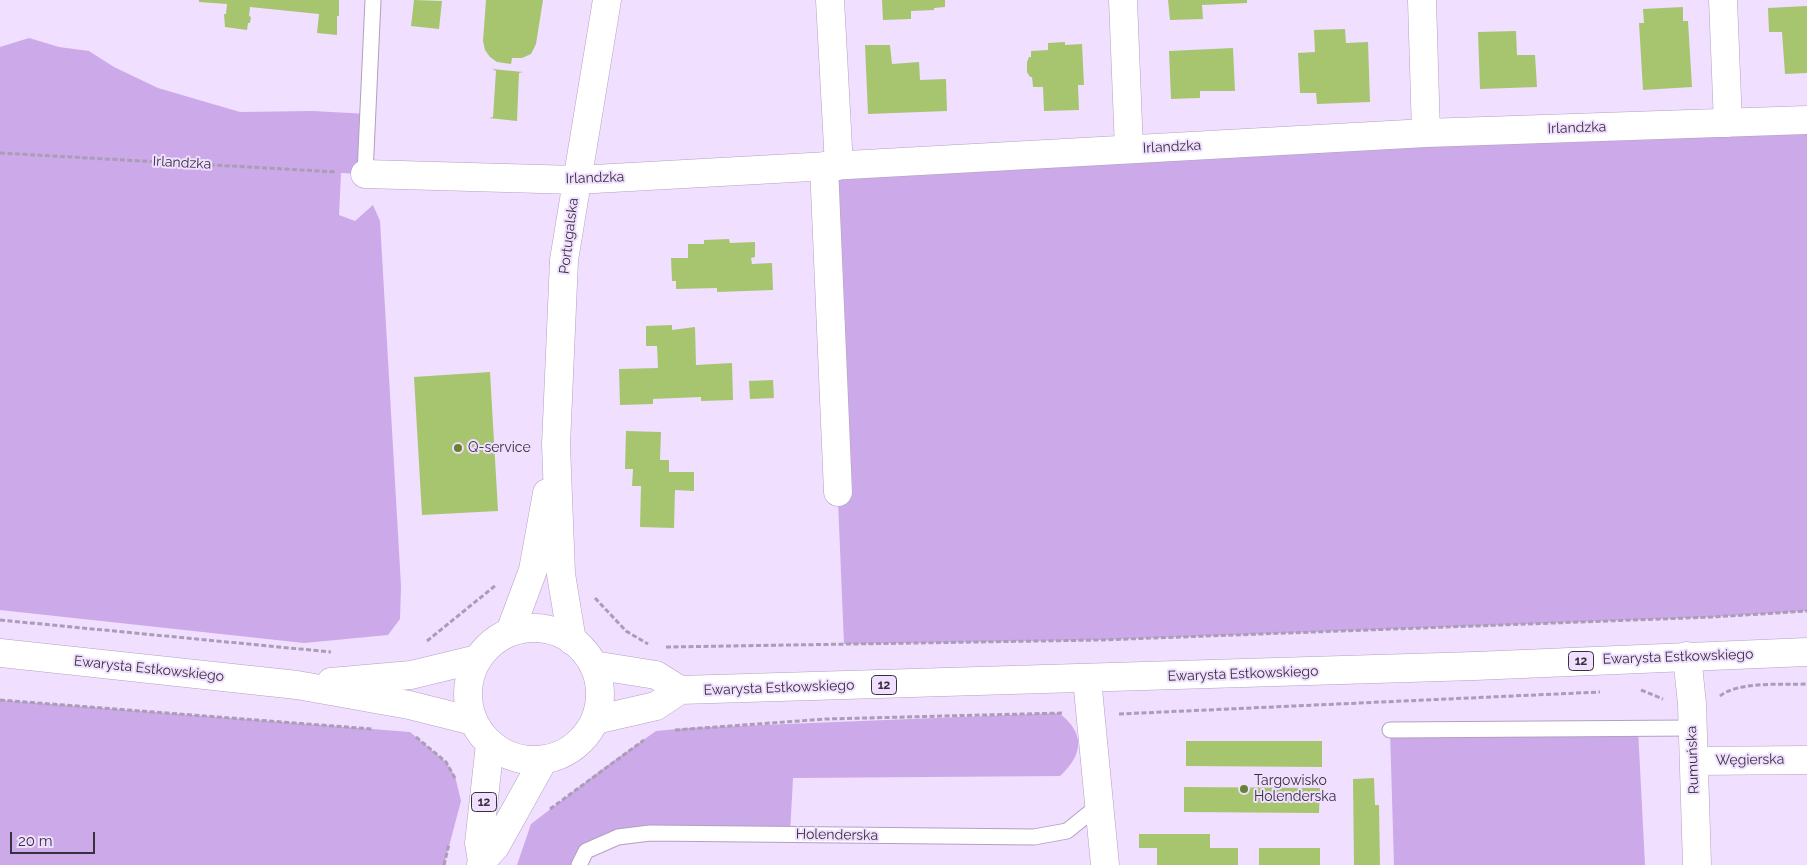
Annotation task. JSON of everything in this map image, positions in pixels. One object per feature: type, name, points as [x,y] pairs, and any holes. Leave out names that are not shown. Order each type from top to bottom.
[{"type":"street","name":"Portugalska","points":[[572,641],[561,574],[556,445],[564,260],[607,0]]},
{"type":"street","points":[[830,0],[838,492]]},
{"type":"street","name":"Irlandzka","points":[[1123,0],[1129,149]]},
{"type":"street","points":[[1422,0],[1426,133]]},
{"type":"street","points":[[1723,0],[1728,123]]},
{"type":"street","name":"Irlandzka","points":[[365,174],[576,180],[1426,133],[1807,120]]},
{"type":"street","name":"Portugalska","points":[[510,632],[532,570],[556,445]]},
{"type":"street","points":[[532,628],[553,631],[572,641],[584,652],[593,666],[599,683],[600,702],[595,720],[583,739],[565,752],[544,760],[524,760],[506,754],[490,744],[473,721],[467,700],[469,679],[478,659],[492,643],[510,632],[532,628]]},
{"type":"street","name":"Ewarysta Estkowskiego","points":[[680,690],[1475,666],[1807,652]]},
{"type":"street","name":"Ewarysta Estkowskiego","points":[[0,653],[297,685],[409,706],[473,721]]},
{"type":"street","name":"Rumuńska","points":[[1687,656],[1692,716],[1697,865]]},
{"type":"street","name":"Ewarysta Estkowskiego","points":[[297,685],[411,674],[478,659]]},
{"type":"street","points":[[593,666],[656,675],[680,690],[656,706],[595,720]]},
{"type":"street","points":[[1087,679],[1105,865]]},
{"type":"street","name":"12","points":[[482,863],[479,843],[490,744]]},
{"type":"street","name":"12","points":[[482,863],[495,847],[544,760]]},
{"type":"street","name":"Węgierska","points":[[1694,761],[1807,760]]},
{"type":"lane","points":[[365,174],[373,0]]},
{"type":"lane","points":[[1390,730],[1692,716]]},
{"type":"lane","name":"Holenderska","points":[[579,865],[586,851],[618,837],[650,833],[1034,837],[1067,831],[1098,806]]},
{"type":"path","name":"Irlandzka","points":[[0,153],[365,174]]},
{"type":"path","points":[[661,648],[1101,640],[1807,611]]},
{"type":"path","points":[[0,620],[339,652]]},
{"type":"path","points":[[1634,690],[1644,690],[1672,703],[1692,716],[1724,692],[1746,686],[1807,684]]},
{"type":"path","points":[[672,730],[826,719],[1059,713],[1091,714],[1605,691]]},
{"type":"path","points":[[0,700],[381,730]]},
{"type":"path","points":[[546,812],[649,736]]},
{"type":"shaded area","points":[[29,38],[59,47],[89,51],[114,67],[158,88],[240,112],[313,111],[368,114],[365,174],[341,173],[339,215],[355,221],[373,205],[380,221],[401,586],[400,619],[388,635],[304,643],[0,610],[0,47]]},
{"type":"shaded area","points":[[1807,120],[1807,611],[1713,617],[1101,640],[844,644],[824,166]]},
{"type":"shaded area","points":[[0,700],[410,732],[446,762],[455,776],[461,801],[444,865],[0,865]]},
{"type":"shaded area","points":[[1059,713],[1074,728],[1078,744],[1074,760],[1060,776],[793,778],[790,834],[618,837],[579,865],[517,865],[531,824],[656,731],[688,728]]},
{"type":"shaded area","points":[[1638,729],[1645,865],[1394,865],[1390,730]]},
{"type":"building","points":[[199,0],[339,0],[337,35],[317,33],[319,14],[250,7],[249,16],[251,17],[247,30],[225,27],[224,14],[226,14],[227,4],[199,2]]},
{"type":"building","points":[[414,0],[442,1],[439,29],[411,26]]},
{"type":"building","points":[[486,0],[543,0],[536,44],[531,54],[522,58],[512,58],[511,64],[497,62],[490,57],[485,50],[483,41]]},
{"type":"building","points":[[882,0],[945,0],[945,7],[934,8],[934,10],[911,11],[911,19],[883,20]]},
{"type":"building","points":[[1168,0],[1247,0],[1247,3],[1202,5],[1203,19],[1170,20]]},
{"type":"building","points":[[1807,6],[1807,73],[1785,74],[1782,32],[1769,32],[1768,8]]},
{"type":"building","points":[[1683,7],[1683,21],[1688,21],[1692,87],[1643,90],[1639,23],[1644,23],[1643,9]]},
{"type":"building","points":[[1345,29],[1346,43],[1368,42],[1370,102],[1317,104],[1316,93],[1300,93],[1298,53],[1315,52],[1314,30]]},
{"type":"building","points":[[1516,31],[1517,55],[1535,55],[1537,87],[1480,89],[1478,32]]},
{"type":"building","points":[[1065,42],[1065,45],[1082,44],[1084,85],[1078,85],[1079,110],[1044,111],[1043,87],[1033,87],[1032,77],[1027,72],[1027,62],[1029,57],[1031,57],[1031,51],[1048,50],[1048,43]]},
{"type":"building","points":[[865,45],[890,45],[892,64],[919,62],[920,80],[946,79],[947,111],[868,114]]},
{"type":"building","points":[[1233,48],[1235,91],[1200,91],[1200,98],[1171,99],[1169,51]]},
{"type":"building","points":[[492,69],[523,72],[519,73],[517,121],[489,118],[493,117],[496,71]]},
{"type":"building","points":[[729,239],[730,243],[755,242],[755,257],[751,258],[752,264],[772,263],[773,290],[717,292],[717,288],[676,289],[676,281],[672,281],[671,258],[688,258],[688,244],[704,244],[704,240]]},
{"type":"building","points":[[672,325],[672,330],[695,327],[696,365],[732,363],[733,400],[701,401],[701,397],[653,399],[653,404],[620,405],[619,369],[658,368],[657,346],[646,346],[646,326]]},
{"type":"building","points":[[490,372],[498,511],[422,515],[414,377]]},
{"type":"building","points":[[773,380],[774,398],[750,399],[749,381]]},
{"type":"building","points":[[626,431],[661,432],[660,460],[669,460],[669,472],[694,472],[694,491],[675,490],[674,528],[640,527],[641,486],[632,486],[633,469],[625,469]]},
{"type":"building","points":[[1186,741],[1322,741],[1322,767],[1186,766]]},
{"type":"building","points":[[1374,778],[1375,805],[1379,805],[1380,865],[1354,865],[1353,779]]},
{"type":"building","points":[[1184,787],[1320,788],[1319,813],[1184,812]]},
{"type":"building","points":[[1139,834],[1210,834],[1210,848],[1238,848],[1238,865],[1157,865],[1157,848],[1139,848]]},
{"type":"building","points":[[1259,848],[1320,848],[1320,865],[1259,865]]},
{"type":"place","name":"Q-service","points":[[458,448]]},
{"type":"place","name":"Targowisko Holenderska","points":[[1244,789]]}]
